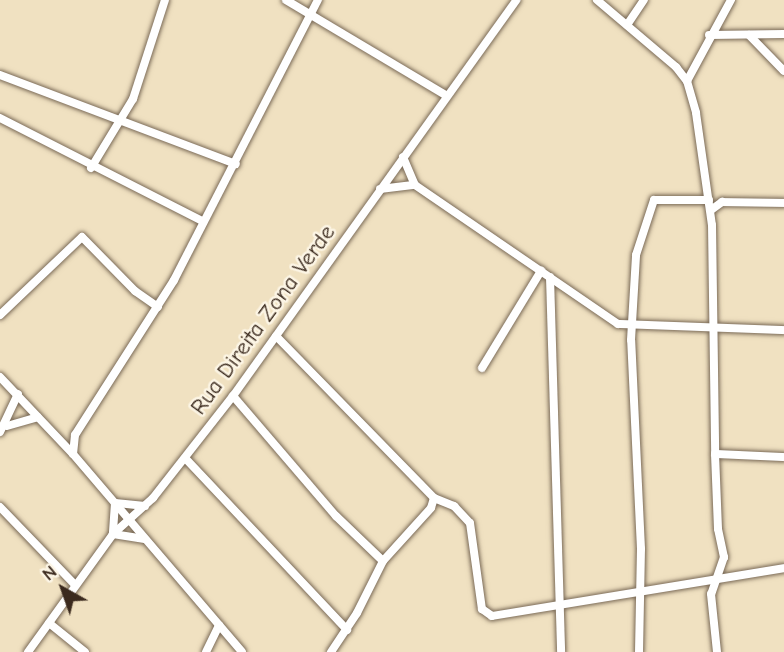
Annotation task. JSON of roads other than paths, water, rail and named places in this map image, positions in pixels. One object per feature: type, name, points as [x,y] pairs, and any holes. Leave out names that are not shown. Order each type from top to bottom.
[{"type":"street","points":[[91,168],[122,119],[149,60],[165,0]]},
{"type":"street","points":[[286,0],[312,13],[447,96]]},
{"type":"street","points":[[73,454],[75,435],[158,307],[202,221],[236,164],[318,0]]},
{"type":"street","name":"Rua Direita Zona Verde","points":[[28,652],[113,534],[145,506],[186,459],[516,0]]},
{"type":"street","points":[[597,0],[687,81]]},
{"type":"street","points":[[627,25],[644,0]]},
{"type":"street","points":[[711,594],[724,557],[718,529],[715,454],[710,205],[687,81],[709,36],[731,0]]},
{"type":"street","points":[[722,16],[727,34]]},
{"type":"street","points":[[709,36],[784,34]]},
{"type":"street","points":[[749,35],[784,71]]},
{"type":"street","points":[[0,75],[236,164]]},
{"type":"street","points":[[3,122],[202,221]]},
{"type":"street","points":[[403,157],[415,185],[618,324],[631,340]]},
{"type":"street","points":[[380,189],[415,185]]},
{"type":"street","points":[[706,187],[722,202]]},
{"type":"street","points":[[639,652],[637,591],[641,549],[631,340],[636,255],[654,200],[710,205],[722,202],[784,203]]},
{"type":"street","points":[[0,315],[82,237],[135,291],[158,307]]},
{"type":"street","points":[[482,368],[541,271]]},
{"type":"street","points":[[550,277],[561,652]]},
{"type":"street","points":[[618,324],[784,330]]},
{"type":"street","points":[[276,337],[433,498],[454,506],[470,523],[484,612],[492,616],[784,568]]},
{"type":"street","points":[[0,377],[59,438],[242,652]]},
{"type":"street","points":[[3,429],[18,394]]},
{"type":"street","points":[[233,396],[336,516],[383,561]]},
{"type":"street","points":[[3,429],[38,417]]},
{"type":"street","points":[[59,438],[75,435]]},
{"type":"street","points":[[715,454],[784,457]]},
{"type":"street","points":[[186,459],[347,630]]},
{"type":"street","points":[[331,652],[347,630],[383,561],[431,508],[433,498]]},
{"type":"street","points":[[115,503],[145,506]]},
{"type":"street","points":[[115,503],[113,534],[145,539]]},
{"type":"street","points":[[0,508],[75,585]]},
{"type":"street","points":[[702,580],[711,594],[717,652]]},
{"type":"street","points":[[49,623],[85,652]]},
{"type":"street","points":[[206,652],[219,625]]}]
